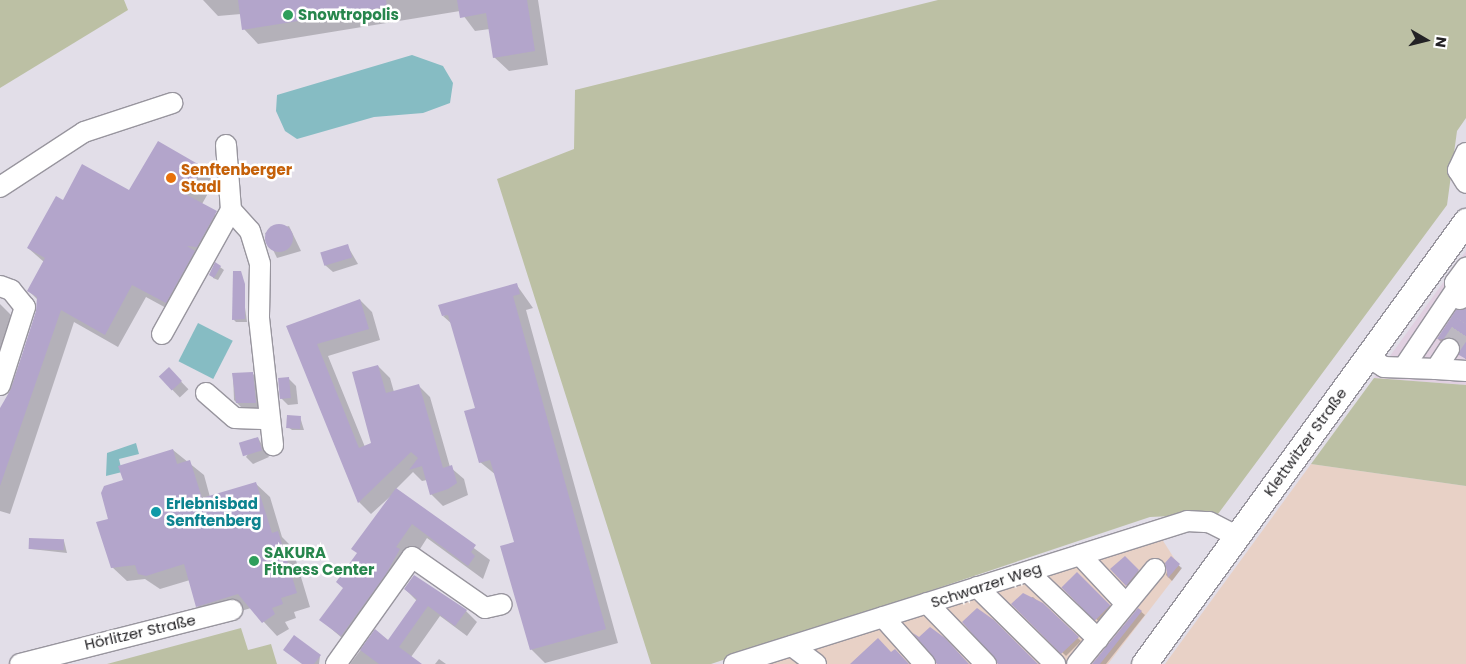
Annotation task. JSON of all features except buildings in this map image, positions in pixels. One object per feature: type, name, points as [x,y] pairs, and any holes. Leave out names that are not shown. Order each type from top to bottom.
[{"type":"main road","name":"Klettwitzer Straße","points":[[1144,664],[1368,356],[1463,230]]},
{"type":"street","points":[[0,187],[84,132],[172,104]]},
{"type":"street","points":[[162,334],[231,210],[226,145]]},
{"type":"street","points":[[1466,153],[1458,170],[1466,183]]},
{"type":"street","points":[[231,210],[250,231],[260,264],[259,318],[268,418],[273,445]]},
{"type":"street","points":[[1404,367],[1458,295],[1455,283],[1466,268]]},
{"type":"street","points":[[0,286],[11,290],[25,307],[0,385]]},
{"type":"street","points":[[1436,369],[1449,349]]},
{"type":"street","points":[[1368,356],[1384,368],[1466,370]]},
{"type":"street","points":[[206,393],[235,418],[268,418]]},
{"type":"street","name":"Schwarzer Weg","points":[[734,664],[1187,521],[1224,527],[1236,536]]},
{"type":"street","points":[[1080,555],[1126,604]]},
{"type":"street","points":[[336,664],[412,557],[485,608],[502,604]]},
{"type":"street","points":[[1077,664],[1155,569]]},
{"type":"street","points":[[1028,572],[1098,639]]},
{"type":"street","points":[[977,587],[1056,664]]},
{"type":"street","points":[[928,603],[986,664]]},
{"type":"street","name":"Hörlitzer Straße","points":[[20,664],[232,610]]},
{"type":"street","points":[[883,617],[925,664]]},
{"type":"street","points":[[792,646],[816,664]]},
{"type":"shaded area","points":[[1466,251],[1466,385],[1374,378]]},
{"type":"shaded area","points":[[1311,464],[1466,486],[1466,664],[1165,664]]},
{"type":"shaded area","points":[[1160,536],[1181,569],[1108,664],[758,664]]},
{"type":"green space","points":[[0,0],[124,0],[128,10],[0,88]]},
{"type":"green space","points":[[938,0],[1466,0],[1466,118],[1457,131],[1447,205],[1218,514],[1150,517],[711,664],[651,664],[497,179],[574,149],[575,90]]},
{"type":"green space","points":[[1374,378],[1466,385],[1466,486],[1311,464]]},
{"type":"green space","points":[[241,628],[248,650],[271,644],[277,664],[107,664]]},
{"type":"water","points":[[412,55],[443,66],[453,83],[450,103],[423,113],[374,117],[297,139],[285,131],[276,111],[277,95]]},
{"type":"water","points":[[198,323],[233,341],[213,379],[178,361]]},
{"type":"water","points":[[136,443],[139,454],[119,459],[122,472],[106,476],[107,453]]},
{"type":"tunnel","points":[[1449,349],[1466,324]]},
{"type":"place","name":"Snowtropolis","points":[[288,15]]},
{"type":"place","name":"Senftenberger Stadl","points":[[171,178]]},
{"type":"place","name":"Erlebnisbad Senftenberg","points":[[156,512]]},
{"type":"place","name":"SAKURA Fitness Center","points":[[254,561]]}]
